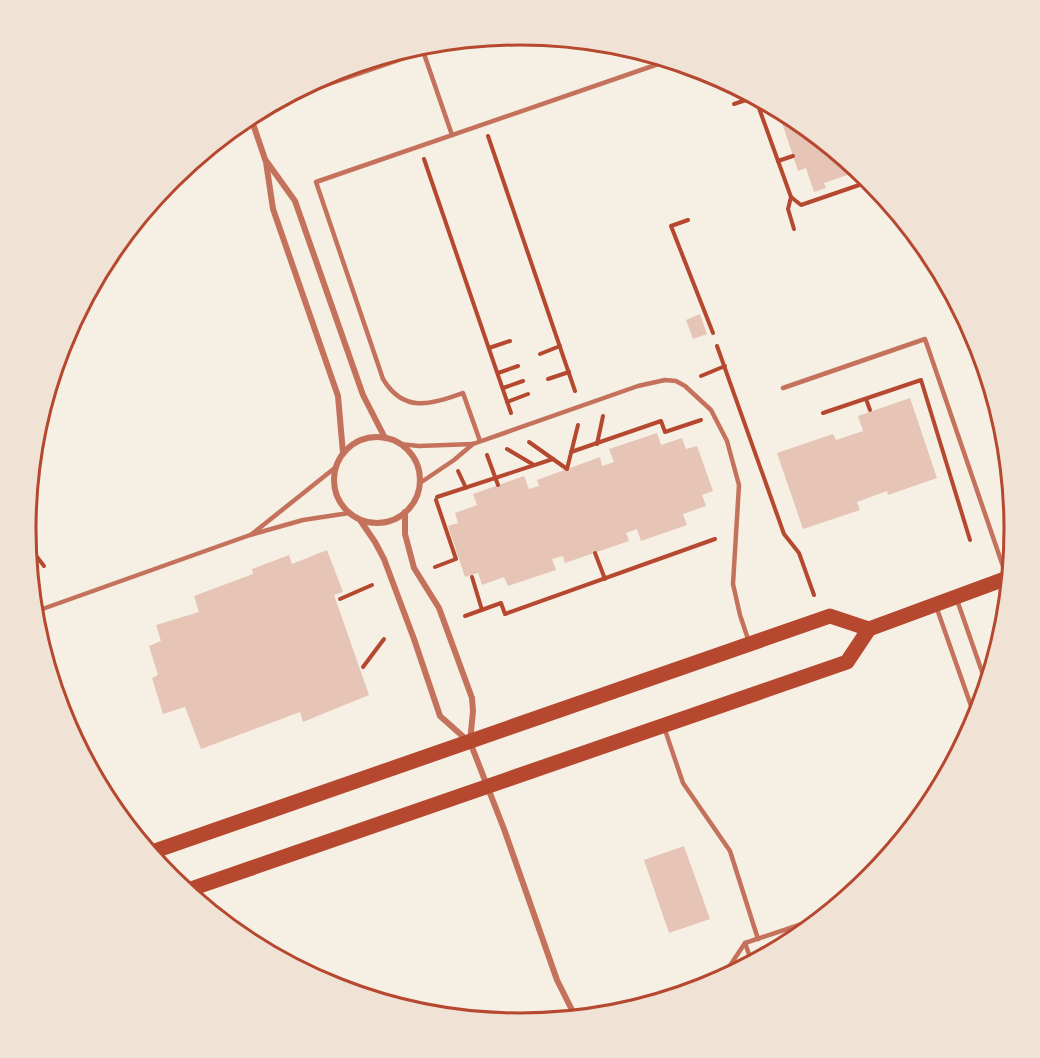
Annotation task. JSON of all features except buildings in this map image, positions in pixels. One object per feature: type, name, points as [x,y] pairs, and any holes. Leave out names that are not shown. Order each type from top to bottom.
[{"type":"main road","points":[[195,887],[847,662],[869,629],[1001,579]]},
{"type":"main road","points":[[158,850],[830,616],[869,629]]},
{"type":"street","points":[[359,73],[374,68]]},
{"type":"street","points":[[254,125],[266,162],[273,209],[338,396],[343,453]]},
{"type":"street","points":[[266,162],[295,201],[363,395],[385,438]]},
{"type":"street","points":[[369,437],[385,438],[400,444],[411,455],[418,469],[420,483],[415,500],[405,512],[391,520],[375,523],[360,520],[349,513],[338,498],[334,483],[336,467],[343,453],[355,443],[369,437]]},
{"type":"street","points":[[405,512],[405,534],[414,568],[439,608],[472,698],[470,742],[557,980],[572,1010]]},
{"type":"street","points":[[360,520],[384,559],[440,716],[470,742]]},
{"type":"lane","points":[[424,54],[452,135]]},
{"type":"lane","points":[[480,441],[463,393],[440,401],[417,403],[402,400],[391,393],[383,380],[316,182],[656,65]]},
{"type":"lane","points":[[783,388],[925,339],[1003,562]]},
{"type":"lane","points":[[420,483],[480,441],[638,386],[665,380],[676,381],[686,386],[711,410],[727,441],[739,485],[733,584],[750,645]]},
{"type":"lane","points":[[400,444],[419,446],[473,444]]},
{"type":"lane","points":[[250,535],[336,467]]},
{"type":"lane","points":[[43,609],[250,535],[303,520],[349,513]]},
{"type":"lane","points":[[956,596],[982,672]]},
{"type":"lane","points":[[936,604],[971,704]]},
{"type":"lane","points":[[663,725],[683,783],[730,851],[758,939]]},
{"type":"lane","points":[[731,964],[745,943],[796,926]]},
{"type":"lane","points":[[745,943],[749,955]]},
{"type":"path","points":[[734,105],[745,101]]},
{"type":"path","points":[[759,108],[791,197],[801,206],[860,185]]},
{"type":"path","points":[[488,136],[575,390]]},
{"type":"path","points":[[778,161],[793,156]]},
{"type":"path","points":[[424,159],[511,412]]},
{"type":"path","points":[[791,197],[788,209],[794,229]]},
{"type":"path","points":[[687,220],[671,225],[713,333]]},
{"type":"path","points":[[489,348],[510,341]]},
{"type":"path","points":[[540,354],[560,346]]},
{"type":"path","points":[[717,346],[784,534],[798,553],[814,595]]},
{"type":"path","points":[[498,373],[518,366]]},
{"type":"path","points":[[701,376],[725,366]]},
{"type":"path","points":[[548,379],[569,372]]},
{"type":"path","points":[[823,413],[921,380],[970,540]]},
{"type":"path","points":[[503,388],[523,381]]},
{"type":"path","points":[[507,402],[528,394]]},
{"type":"path","points":[[866,399],[870,410]]},
{"type":"path","points":[[597,444],[603,416]]},
{"type":"path","points":[[571,452],[661,421],[665,432],[701,420]]},
{"type":"path","points":[[529,442],[567,469],[578,425]]},
{"type":"path","points":[[507,449],[534,465]]},
{"type":"path","points":[[487,455],[498,485]]},
{"type":"path","points":[[435,567],[456,559],[436,499],[553,459]]},
{"type":"path","points":[[457,470],[466,488]]},
{"type":"path","points":[[465,616],[501,603],[505,614],[715,539]]},
{"type":"path","points":[[596,553],[605,579]]},
{"type":"path","points":[[37,557],[44,566]]},
{"type":"path","points":[[472,578],[482,610]]},
{"type":"path","points":[[340,599],[372,585]]},
{"type":"path","points":[[363,668],[384,639]]}]
